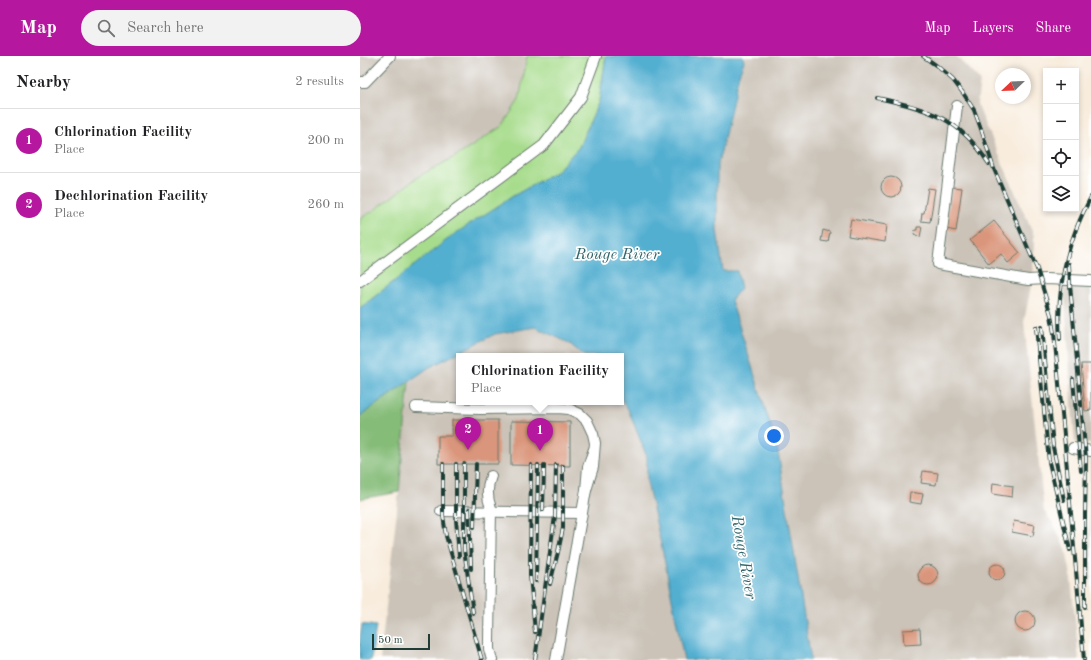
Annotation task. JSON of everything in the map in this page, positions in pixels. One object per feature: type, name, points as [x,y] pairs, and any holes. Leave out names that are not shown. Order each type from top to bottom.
[{"type":"lane","points":[[360,82],[365,82],[390,56]]},
{"type":"lane","points":[[360,281],[544,145],[582,97],[596,56]]},
{"type":"lane","points":[[957,106],[938,264],[1028,280],[1046,279],[1091,281]]},
{"type":"lane","points":[[416,407],[569,409],[580,414],[590,425],[594,439],[594,449],[588,467],[586,490],[556,660]]},
{"type":"lane","points":[[1073,448],[1091,451]]},
{"type":"lane","points":[[441,511],[491,510],[582,513]]},
{"type":"lane","points":[[491,510],[489,648],[492,660]]},
{"type":"shaded area","points":[[360,56],[527,56],[519,100],[502,126],[460,154],[419,176],[376,209],[360,219]]},
{"type":"shaded area","points":[[745,56],[956,56],[980,81],[977,104],[1034,236],[1033,276],[1024,322],[1044,511],[1053,523],[1066,551],[1070,569],[1079,660],[811,660],[777,446],[731,299],[741,288],[737,271],[723,272],[717,230],[717,168]]},
{"type":"shaded area","points":[[1064,284],[1091,289],[1091,444],[1075,442]]},
{"type":"shaded area","points":[[535,327],[569,343],[581,353],[458,353],[495,334]]},
{"type":"shaded area","points":[[456,354],[456,405],[624,404],[628,409],[647,457],[647,482],[684,660],[380,660],[399,492],[409,381],[428,368]]},
{"type":"shaded area","points":[[1091,455],[1091,589],[1089,567]]},
{"type":"green space","points":[[527,56],[606,56],[599,101],[579,147],[556,172],[513,196],[400,277],[360,308],[360,219],[376,209],[419,176],[460,154],[502,126],[519,100]]},
{"type":"green space","points":[[409,381],[399,492],[360,499],[360,416]]},
{"type":"water","name":"Rouge River","points":[[606,56],[743,56],[744,61],[739,75],[717,168],[717,230],[723,271],[737,271],[741,288],[731,300],[777,446],[811,660],[684,660],[663,553],[647,482],[647,457],[628,409],[624,403],[624,353],[581,353],[569,343],[535,327],[495,334],[428,368],[360,416],[360,308],[453,235],[513,196],[556,172],[579,147],[599,101]]},
{"type":"water","points":[[362,624],[376,626],[371,660],[360,660]]},
{"type":"building","points":[[891,177],[898,180],[901,187],[898,194],[891,197],[884,194],[881,187],[884,180]]},
{"type":"building","points":[[952,187],[962,188],[956,231],[946,229]]},
{"type":"building","points":[[928,188],[935,189],[930,222],[921,221],[922,213],[924,213]]},
{"type":"building","points":[[851,219],[887,225],[885,242],[848,236]]},
{"type":"building","points":[[994,221],[1020,253],[1008,263],[1001,254],[989,264],[970,240]]},
{"type":"building","points":[[917,227],[922,227],[920,237],[914,234]]},
{"type":"building","points":[[823,230],[830,232],[828,242],[821,241]]},
{"type":"building","points":[[1081,364],[1091,364],[1091,410],[1085,411]]},
{"type":"building","points":[[452,420],[498,420],[498,464],[438,464],[438,436],[452,436]]},
{"type":"building","points":[[511,421],[570,422],[570,466],[511,465]]},
{"type":"building","points":[[923,471],[938,473],[936,485],[921,483]]},
{"type":"building","points":[[993,483],[1013,486],[1012,497],[992,494]]},
{"type":"building","points":[[910,492],[923,494],[921,504],[909,502]]},
{"type":"building","points":[[1014,521],[1035,525],[1033,536],[1012,532]]},
{"type":"building","points":[[997,564],[1003,566],[1005,572],[1003,578],[997,580],[991,578],[989,572],[991,566]]},
{"type":"building","points":[[928,565],[935,568],[938,575],[935,582],[928,585],[921,582],[918,575],[921,568]]},
{"type":"building","points":[[1025,611],[1032,614],[1035,621],[1032,628],[1025,631],[1018,628],[1015,621],[1018,614]]},
{"type":"building","points":[[920,629],[921,644],[904,645],[903,630]]},
{"type":"railway","points":[[923,56],[953,80],[974,110],[994,169],[1037,269],[1051,315],[1063,424],[1084,660]]},
{"type":"railway","points":[[877,98],[912,106],[941,118],[966,136],[978,148],[989,164]]},
{"type":"railway","points":[[1060,339],[1060,302],[1065,266],[1075,231],[1091,197]]},
{"type":"railway","points":[[1069,264],[1086,458],[1085,515]]},
{"type":"railway","points":[[1036,327],[1049,462],[1070,550]]},
{"type":"railway","points":[[1042,327],[1053,447],[1064,500]]},
{"type":"railway","points":[[1073,379],[1081,471]]},
{"type":"railway","points":[[443,464],[443,515],[446,536],[482,660]]},
{"type":"railway","points":[[456,464],[456,519],[459,556]]},
{"type":"railway","points":[[464,464],[464,549],[473,613]]},
{"type":"railway","points":[[474,527],[476,464]]},
{"type":"railway","points":[[531,465],[530,575],[535,632]]},
{"type":"railway","points":[[536,581],[538,465]]},
{"type":"railway","points":[[543,510],[544,465]]},
{"type":"railway","points":[[535,660],[555,516],[556,465]]},
{"type":"railway","points":[[550,584],[563,528],[563,466]]},
{"type":"railway","points":[[469,509],[471,569]]},
{"type":"railway","points":[[1085,511],[1085,607]]},
{"type":"place","name":"Dechlorination Facility","points":[[468,450]]},
{"type":"place","name":"Chlorination Facility","points":[[540,451]]}]
